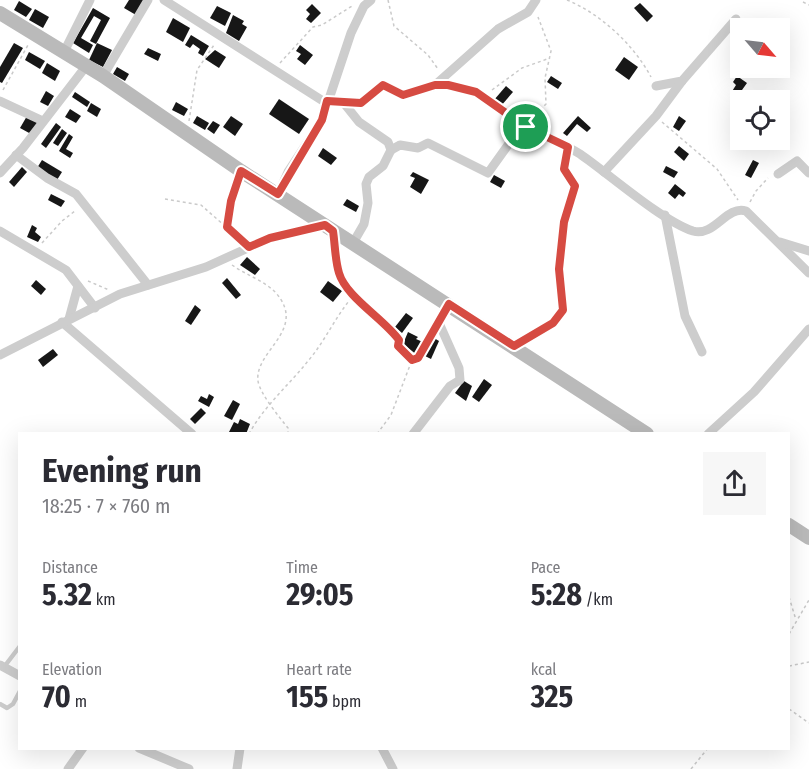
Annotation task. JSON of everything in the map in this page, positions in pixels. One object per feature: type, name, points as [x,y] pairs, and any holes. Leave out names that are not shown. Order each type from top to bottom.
[{"type":"main road","points":[[0,14],[104,76],[241,171],[644,432]]},
{"type":"main road","points":[[790,526],[809,538]]},
{"type":"street","points":[[64,52],[90,0]]},
{"type":"street","points":[[104,76],[148,0]]},
{"type":"street","points":[[164,0],[222,34],[271,69],[327,101],[361,103],[368,100],[379,86],[403,95],[435,85],[493,33],[533,4]]},
{"type":"street","points":[[278,194],[322,120],[351,33],[364,6],[371,0]]},
{"type":"street","points":[[604,172],[656,116],[682,81],[730,27]]},
{"type":"street","points":[[0,172],[43,122],[87,65]]},
{"type":"street","points":[[656,86],[682,81]]},
{"type":"street","points":[[435,85],[462,87],[476,92],[525,125],[568,147],[665,215],[691,230],[702,232],[735,211],[743,209],[809,273]]},
{"type":"street","points":[[1,99],[43,122]]},
{"type":"street","points":[[343,102],[359,122],[388,142],[391,150]]},
{"type":"street","points":[[353,243],[364,224],[368,203],[366,184],[369,177],[383,166],[391,150],[400,145],[418,148],[428,143],[488,172],[525,125]]},
{"type":"street","points":[[16,155],[47,178],[70,189],[85,204],[148,285]]},
{"type":"street","points":[[778,174],[797,160],[809,172]]},
{"type":"street","points":[[665,215],[685,316],[702,352]]},
{"type":"street","points":[[0,356],[120,294],[224,259],[270,238],[329,228]]},
{"type":"street","points":[[0,231],[35,250],[70,275],[95,308]]},
{"type":"street","points":[[777,242],[809,251]]},
{"type":"street","points":[[66,321],[78,286]]},
{"type":"street","points":[[66,321],[190,432]]},
{"type":"street","points":[[415,432],[450,386],[460,380],[459,368],[439,323]]},
{"type":"street","points":[[710,432],[754,392],[809,329]]},
{"type":"street","points":[[1,669],[18,675]]},
{"type":"street","points":[[68,769],[82,750]]},
{"type":"street","points":[[144,750],[189,769]]},
{"type":"street","points":[[237,769],[240,750]]},
{"type":"street","points":[[383,750],[393,769]]},
{"type":"lane","points":[[1,669],[18,648]]},
{"type":"lane","points":[[0,704],[7,708],[11,706],[18,694]]},
{"type":"path","points":[[388,0],[394,26],[429,55],[445,78]]},
{"type":"path","points":[[803,2],[809,5]]},
{"type":"path","points":[[271,69],[288,56],[313,27],[322,25],[355,3]]},
{"type":"path","points":[[525,125],[546,104],[545,78],[551,58],[551,51],[533,4]]},
{"type":"path","points":[[1,99],[5,83],[35,34]]},
{"type":"path","points":[[188,135],[197,70],[222,34]]},
{"type":"path","points":[[481,96],[512,74],[551,58]]},
{"type":"path","points":[[514,346],[553,323],[563,310],[559,269],[564,222],[575,186],[564,169],[568,147]]},
{"type":"path","points":[[227,227],[231,201],[241,171]]},
{"type":"path","points":[[165,199],[201,205],[249,247]]},
{"type":"path","points":[[35,250],[62,221],[85,204]]},
{"type":"path","points":[[329,228],[339,276],[354,295],[386,324],[399,340],[398,346],[412,360]]},
{"type":"path","points":[[224,259],[270,288],[285,309],[284,326],[280,338],[258,368],[260,389],[288,428],[288,432]]},
{"type":"path","points":[[70,275],[120,294]]},
{"type":"path","points":[[250,432],[260,415],[272,405],[309,359],[354,295]]},
{"type":"path","points":[[412,360],[418,358],[439,323]]},
{"type":"path","points":[[378,432],[391,415],[412,360]]},
{"type":"path","points":[[790,600],[796,621]]},
{"type":"path","points":[[790,632],[809,600]]},
{"type":"path","points":[[790,666],[809,662]]},
{"type":"path","points":[[790,710],[809,723]]},
{"type":"path","points":[[691,769],[706,750]]},
{"type":"building","points":[[129,0],[145,0],[136,15],[124,8]]},
{"type":"building","points":[[19,1],[32,9],[26,17],[14,10]]},
{"type":"building","points":[[640,3],[653,16],[647,22],[634,8]]},
{"type":"building","points":[[312,4],[321,13],[311,23],[306,19],[310,14],[306,10]]},
{"type":"building","points":[[217,6],[231,13],[225,26],[210,18]]},
{"type":"building","points":[[93,8],[110,18],[96,44],[90,41],[101,20],[94,16],[81,38],[93,45],[89,53],[73,43]]},
{"type":"building","points":[[35,9],[49,17],[43,28],[29,20]]},
{"type":"building","points":[[233,15],[244,21],[242,24],[247,27],[239,41],[226,33]]},
{"type":"building","points":[[173,18],[190,28],[183,42],[166,32]]},
{"type":"building","points":[[191,35],[209,46],[203,56],[198,53],[200,49],[193,44],[190,48],[185,45]]},
{"type":"building","points":[[14,43],[23,48],[2,83],[0,82],[0,67]]},
{"type":"building","points":[[97,43],[112,50],[103,67],[89,60]]},
{"type":"building","points":[[300,45],[313,55],[305,65],[297,59],[301,54],[296,51]]},
{"type":"building","points":[[148,48],[161,54],[158,61],[144,54]]},
{"type":"building","points":[[215,50],[226,57],[219,68],[205,59]]},
{"type":"building","points":[[29,52],[45,61],[40,69],[25,60]]},
{"type":"building","points":[[624,57],[638,67],[629,80],[615,70]]},
{"type":"building","points":[[47,63],[60,71],[55,81],[42,73]]},
{"type":"building","points":[[117,67],[129,74],[125,81],[113,74]]},
{"type":"building","points":[[551,76],[562,83],[558,89],[547,82]]},
{"type":"building","points":[[736,78],[740,78],[747,83],[742,90],[733,90],[736,85],[733,82]]},
{"type":"building","points":[[506,86],[513,92],[501,106],[494,100]]},
{"type":"building","points":[[46,91],[54,96],[48,106],[40,102]]},
{"type":"building","points":[[75,92],[90,102],[87,107],[72,97]]},
{"type":"building","points":[[279,99],[309,119],[299,134],[269,114]]},
{"type":"building","points":[[176,102],[188,109],[184,116],[172,110]]},
{"type":"building","points":[[91,103],[101,109],[97,117],[87,111]]},
{"type":"building","points":[[70,109],[81,116],[76,123],[65,117]]},
{"type":"building","points":[[27,116],[38,122],[31,134],[20,128]]},
{"type":"building","points":[[197,116],[209,123],[205,130],[193,123]]},
{"type":"building","points":[[231,116],[243,124],[235,136],[223,127]]},
{"type":"building","points":[[578,116],[591,128],[587,132],[577,124],[567,136],[563,133]]},
{"type":"building","points":[[679,116],[686,121],[679,131],[673,127]]},
{"type":"building","points":[[213,121],[220,125],[214,134],[207,129]]},
{"type":"building","points":[[56,123],[61,127],[46,148],[41,144]]},
{"type":"building","points":[[62,129],[67,133],[58,146],[53,143]]},
{"type":"building","points":[[69,134],[73,137],[66,149],[73,153],[70,158],[59,151]]},
{"type":"building","points":[[679,146],[689,154],[684,161],[674,152]]},
{"type":"building","points":[[323,148],[337,158],[331,165],[318,156]]},
{"type":"building","points":[[42,160],[62,172],[57,180],[37,168]]},
{"type":"building","points":[[753,160],[759,163],[751,178],[745,175]]},
{"type":"building","points":[[666,166],[678,172],[674,178],[663,172]]},
{"type":"building","points":[[22,167],[27,172],[14,187],[9,182]]},
{"type":"building","points":[[413,172],[429,180],[421,194],[410,187],[415,178],[410,176]]},
{"type":"building","points":[[494,175],[505,181],[501,188],[490,182]]},
{"type":"building","points":[[675,184],[686,193],[683,197],[679,194],[675,199],[668,193]]},
{"type":"building","points":[[51,194],[65,201],[61,207],[48,200]]},
{"type":"building","points":[[347,199],[359,206],[356,212],[343,205]]},
{"type":"building","points":[[32,225],[37,228],[35,232],[41,237],[38,242],[27,237]]},
{"type":"building","points":[[247,257],[260,269],[255,275],[240,265]]},
{"type":"building","points":[[227,278],[241,295],[236,299],[222,283]]},
{"type":"building","points":[[36,280],[46,289],[41,295],[31,286]]},
{"type":"building","points":[[328,281],[342,291],[333,302],[320,292]]},
{"type":"building","points":[[195,305],[201,310],[191,325],[185,321]]},
{"type":"building","points":[[406,313],[413,318],[402,333],[395,327]]},
{"type":"building","points":[[408,332],[425,343],[417,355],[403,344]]},
{"type":"building","points":[[434,338],[439,341],[431,359],[425,356]]},
{"type":"building","points":[[53,349],[58,355],[43,367],[38,360]]},
{"type":"building","points":[[484,379],[492,385],[479,402],[472,397]]},
{"type":"building","points":[[464,381],[472,386],[466,401],[455,393]]},
{"type":"building","points":[[209,394],[214,397],[209,407],[198,401],[201,396],[207,399]]},
{"type":"building","points":[[233,400],[240,404],[232,420],[224,416]]},
{"type":"building","points":[[201,408],[206,413],[195,424],[190,419]]},
{"type":"building","points":[[240,419],[250,424],[247,432],[229,432],[234,422],[238,424]]},
{"type":"route","points":[[383,85],[403,95],[413,94],[435,85],[448,85],[476,92],[526,127],[568,147],[564,169],[575,186],[570,209],[564,222],[559,269],[564,301],[563,310],[553,323],[514,346],[449,304],[418,358],[412,360],[405,350],[398,346],[399,340],[386,324],[354,295],[339,276],[333,231],[325,225],[270,238],[249,247],[227,227],[227,216],[241,171],[278,194],[288,172],[322,120],[327,101],[361,103],[368,100],[379,86],[383,85]]}]
